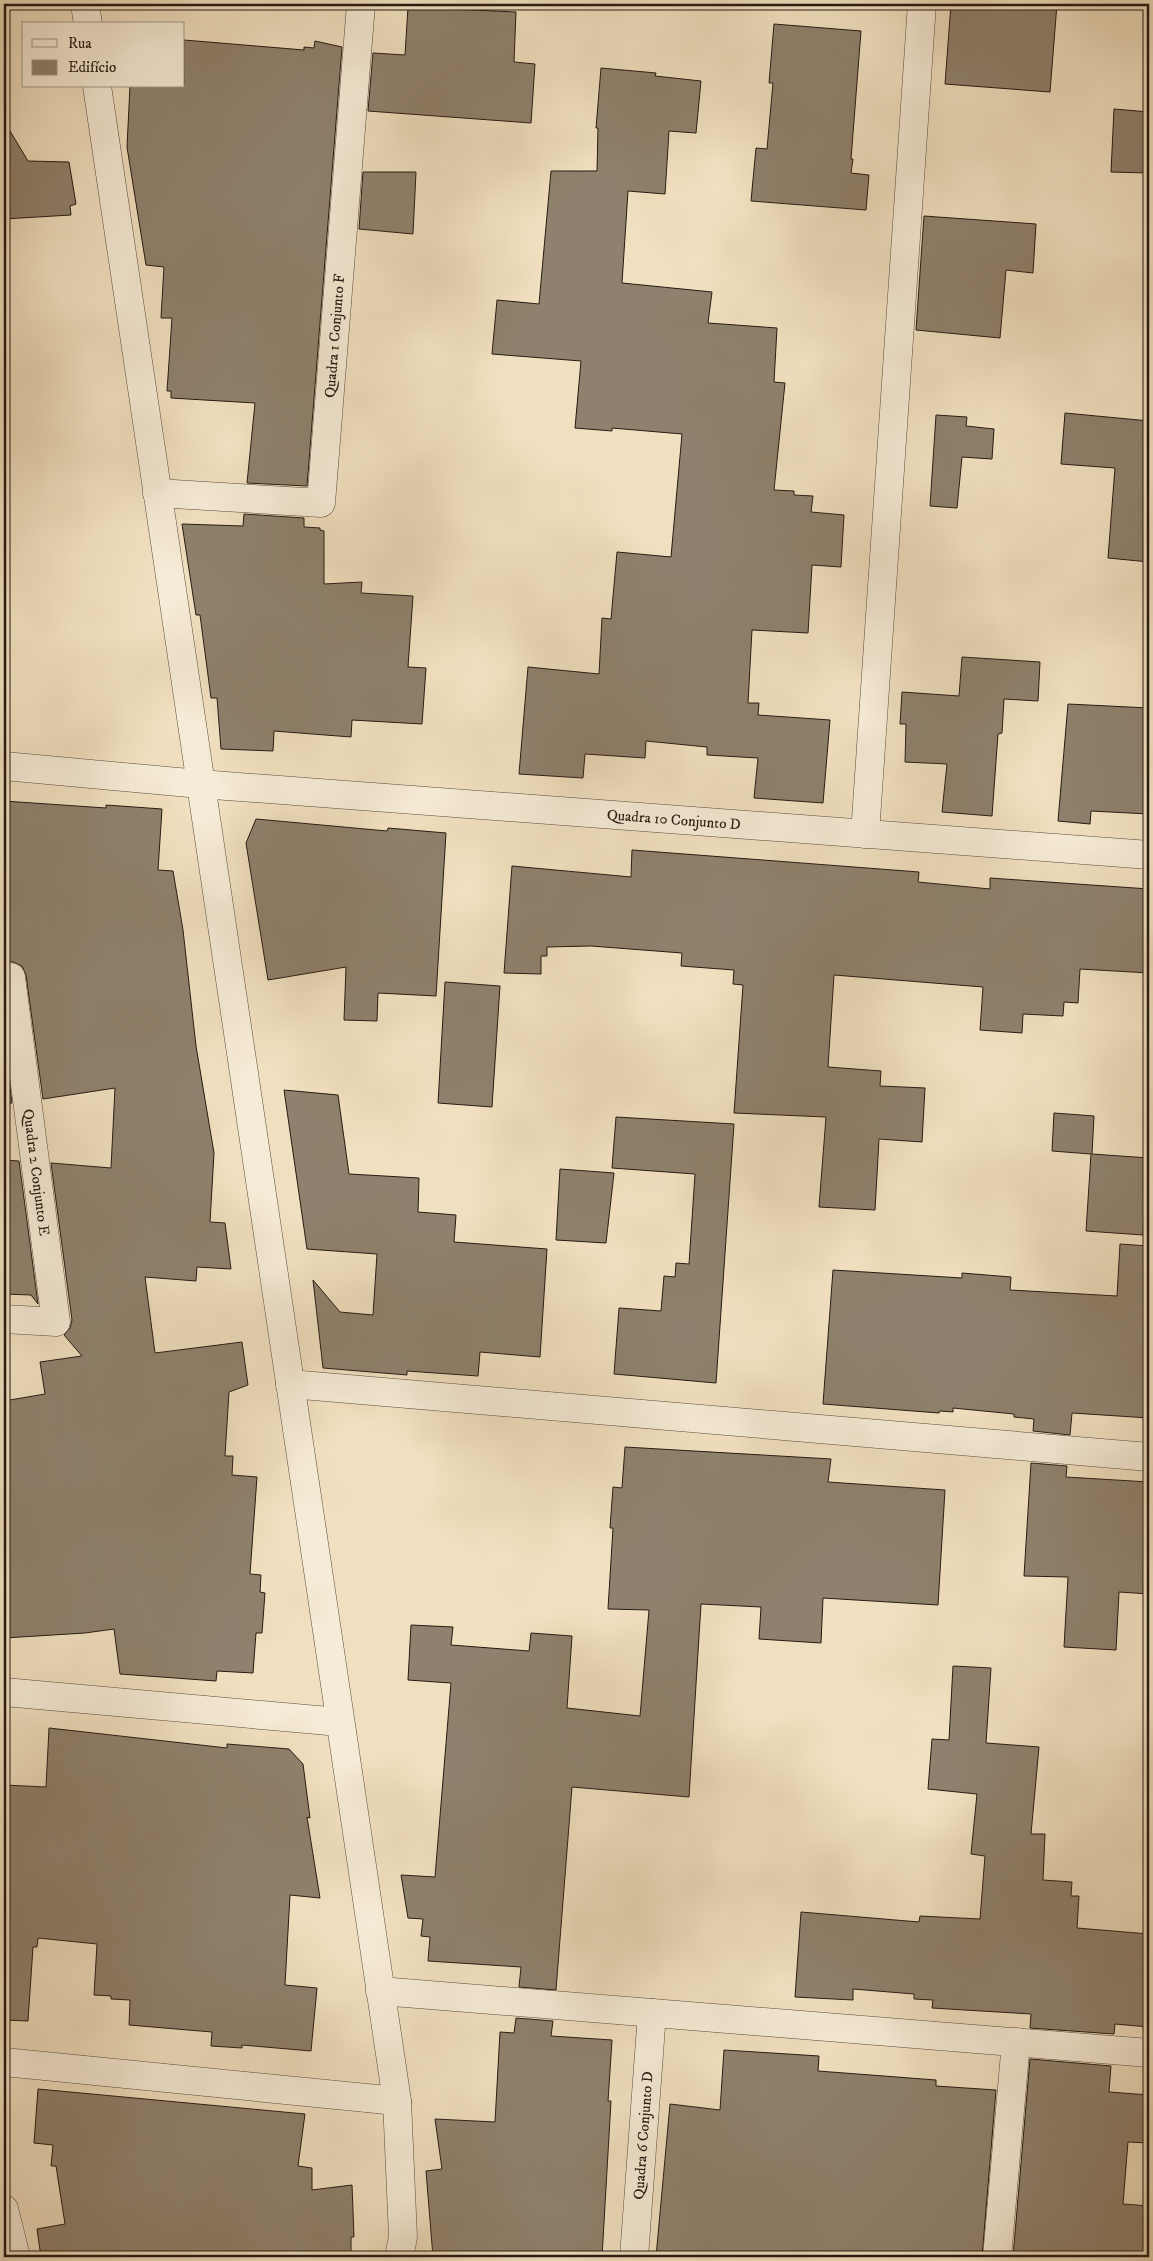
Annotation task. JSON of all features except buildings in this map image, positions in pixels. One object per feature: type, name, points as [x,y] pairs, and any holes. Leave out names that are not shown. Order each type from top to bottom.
[{"type":"street","points":[[85,4],[88,22]]},
{"type":"street","name":"Quadra 1 Conjunto F","points":[[157,493],[320,503],[361,4]]},
{"type":"street","points":[[865,834],[922,4]]},
{"type":"street","points":[[97,88],[397,2101],[402,2237],[399,2257]]},
{"type":"street","name":"Quadra 10 Conjunto D","points":[[4,766],[200,784],[1149,855]]},
{"type":"street","name":"Quadra 2 Conjunto E","points":[[4,976],[10,977],[56,1322],[4,1319]]},
{"type":"street","points":[[290,1384],[1149,1457]]},
{"type":"street","points":[[4,1692],[340,1722]]},
{"type":"street","points":[[380,1991],[1149,2053]]},
{"type":"street","name":"Quadra 6 Conjunto D","points":[[634,2257],[652,2012]]},
{"type":"street","points":[[997,2257],[1016,2042]]},
{"type":"street","points":[[4,2062],[397,2101]]},
{"type":"street","points":[[4,2209],[16,2257]]}]
